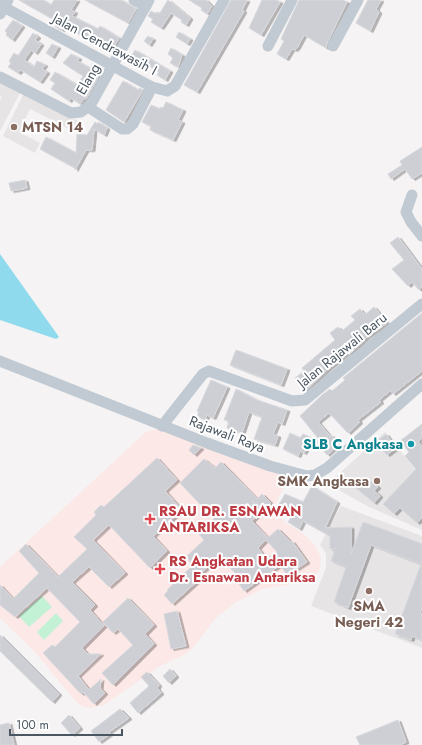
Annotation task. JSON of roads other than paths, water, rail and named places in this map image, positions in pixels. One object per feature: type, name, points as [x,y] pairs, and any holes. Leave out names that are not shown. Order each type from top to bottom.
[{"type":"street","points":[[134,0],[148,3]]},
{"type":"street","name":"Jalan Cendrawasih I","points":[[3,7],[152,87],[164,91],[171,90],[175,86],[224,0]]},
{"type":"street","points":[[268,46],[292,0]]},
{"type":"street","points":[[333,46],[356,1]]},
{"type":"street","name":"Elang","points":[[0,77],[71,113],[78,113],[88,107],[148,3]]},
{"type":"street","points":[[88,107],[122,129],[127,129],[133,124],[152,87]]},
{"type":"street","points":[[412,195],[406,208],[406,212],[411,222],[422,236]]},
{"type":"street","name":"Jalan Rajawali Baru","points":[[162,426],[203,374],[209,371],[292,401],[305,400],[422,304]]},
{"type":"street","name":"Rajawali Raya","points":[[0,361],[162,426],[270,466],[297,474],[311,476],[327,468],[422,384]]},
{"type":"water","points":[[0,254],[59,337],[56,339],[0,320]]},
{"type":"place","name":"MTSN 14","points":[[14,127]]},
{"type":"place","name":"SLB C Angkasa","points":[[411,444]]},
{"type":"place","name":"SMK Angkasa","points":[[377,481]]},
{"type":"place","name":"RSAU DR. ESNAWAN ANTARIKSA","points":[[150,519]]},
{"type":"place","name":"RS Angkatan Udara Dr. Esnawan Antariksa","points":[[160,569]]},
{"type":"place","name":"SMA Negeri 42","points":[[369,591]]}]
